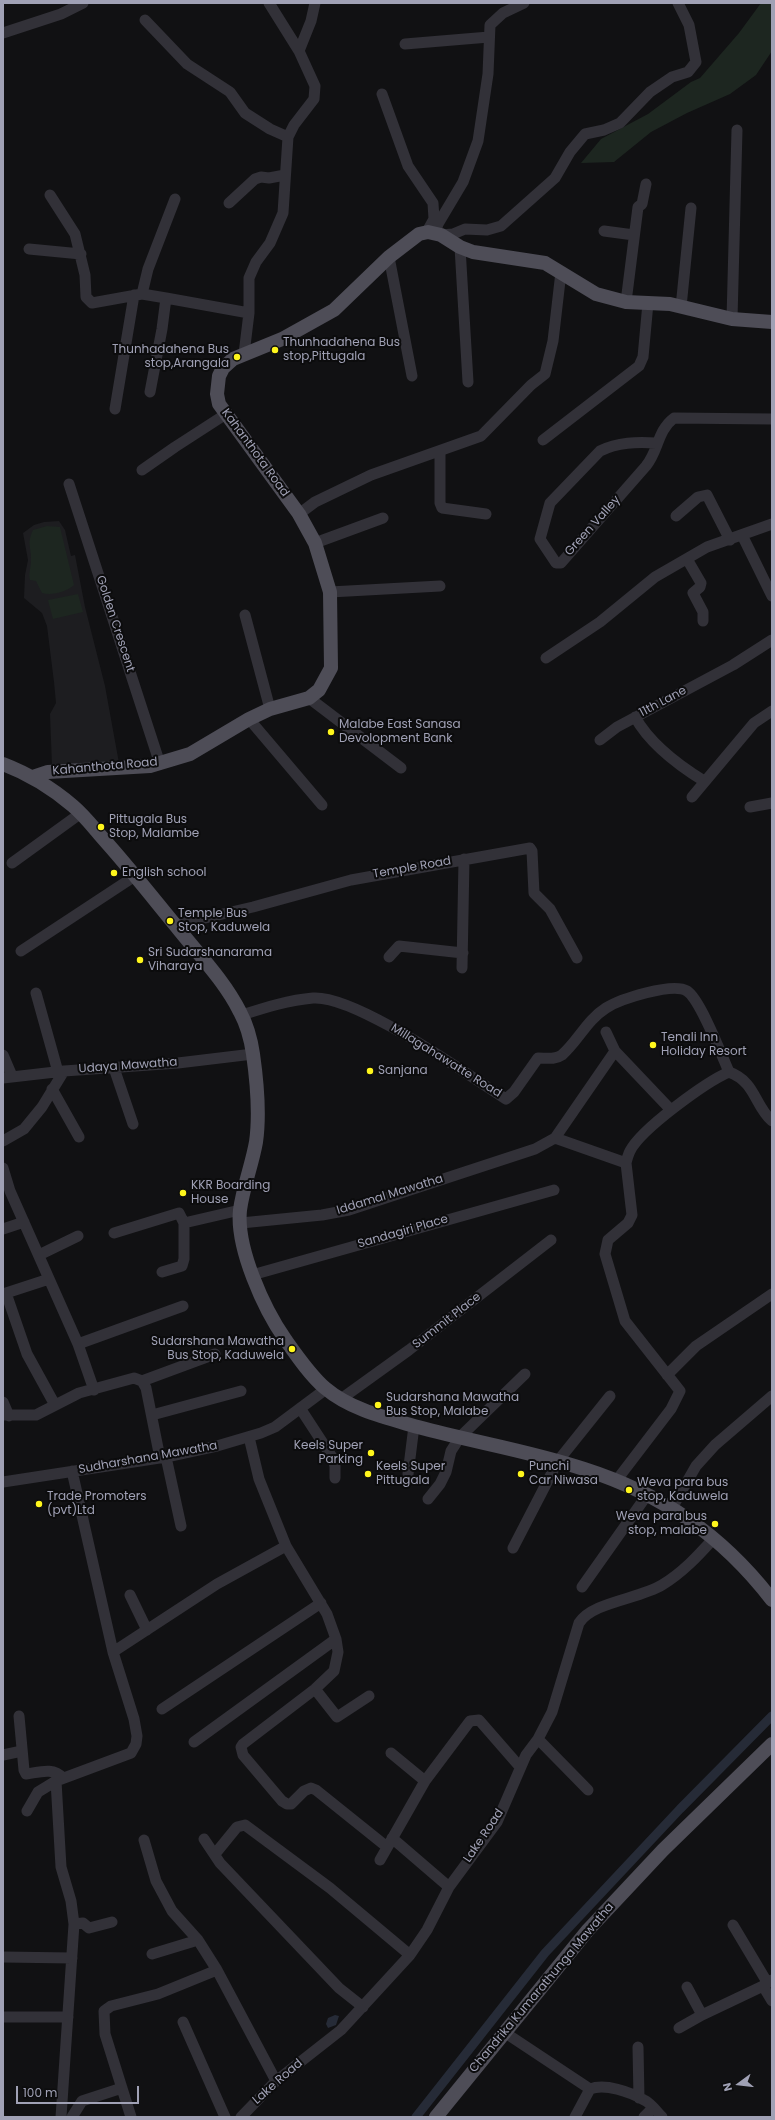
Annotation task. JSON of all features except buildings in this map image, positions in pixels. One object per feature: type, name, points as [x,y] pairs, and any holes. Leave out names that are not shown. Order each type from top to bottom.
[{"type":"main road","points":[[435,233],[460,247],[473,252],[545,263],[596,294],[626,302],[670,304],[732,319],[772,322]]},
{"type":"main road","name":"Kahanthota Road","points":[[33,777],[48,772],[150,766],[160,764],[190,754],[249,719],[270,709],[309,698],[319,690],[331,668],[330,592],[315,543],[299,514],[219,404],[217,394],[220,376],[223,368],[233,359],[282,340],[334,310],[389,257],[419,234],[435,233]]},
{"type":"main road","points":[[4,766],[33,777],[61,796],[80,813],[135,876],[215,974],[242,1015],[253,1054],[258,1106],[256,1141],[240,1217],[241,1233],[252,1275],[271,1317],[284,1338],[312,1374],[326,1389],[341,1399],[372,1413],[460,1438],[558,1461],[616,1481],[647,1495],[672,1508],[714,1538],[751,1573],[772,1600]]},
{"type":"main road","name":"Chandrika Kumarathunga Mawatha","points":[[436,2117],[504,2032],[599,1919],[663,1850],[772,1744]]},
{"type":"street","points":[[3,33],[61,14],[83,3]]},
{"type":"street","points":[[244,354],[249,313],[249,278],[256,262],[270,243],[283,213],[288,137],[294,125],[315,96],[315,86],[299,51],[268,3]]},
{"type":"street","points":[[299,51],[311,21],[315,3]]},
{"type":"street","points":[[435,233],[438,224],[463,182],[478,142],[488,74],[490,31],[503,14],[524,3]]},
{"type":"street","points":[[435,233],[453,234],[465,230],[487,230],[500,226],[555,178],[570,152],[585,134],[604,130],[620,124],[650,92],[672,77],[688,72],[696,62],[689,25],[678,3]]},
{"type":"street","points":[[145,20],[187,64],[230,92],[245,113],[270,129],[288,137]]},
{"type":"street","points":[[405,44],[490,31]]},
{"type":"street","points":[[382,94],[408,166],[433,203],[435,233]]},
{"type":"street","points":[[732,319],[737,130]]},
{"type":"street","points":[[229,203],[256,179],[261,177],[269,178],[285,175]]},
{"type":"street","points":[[626,302],[638,207],[642,204],[646,184]]},
{"type":"street","points":[[50,195],[75,234],[81,254],[86,297],[92,303],[138,295],[166,298],[249,313]]},
{"type":"street","points":[[115,409],[138,295],[175,199]]},
{"type":"street","points":[[681,307],[691,208]]},
{"type":"street","points":[[604,232],[634,235]]},
{"type":"street","points":[[460,247],[468,382]]},
{"type":"street","points":[[29,249],[81,254]]},
{"type":"street","points":[[389,257],[412,376]]},
{"type":"street","points":[[299,514],[315,502],[371,475],[440,452],[480,436],[531,385],[545,374],[553,341],[561,272]]},
{"type":"street","points":[[150,392],[162,329],[166,298]]},
{"type":"street","points":[[543,440],[639,366],[643,357],[648,303]]},
{"type":"street","points":[[142,470],[175,446],[226,414]]},
{"type":"street","name":"Green Valley","points":[[656,443],[629,442],[600,451],[550,503],[540,540],[556,563],[561,563],[631,484],[652,458],[656,451],[656,443],[668,423],[674,418],[772,419]]},
{"type":"street","points":[[440,452],[440,503],[442,508],[486,514]]},
{"type":"street","name":"Golden Crescent","points":[[69,484],[160,764]]},
{"type":"street","points":[[676,516],[698,497],[707,495],[730,540]]},
{"type":"street","points":[[315,543],[383,518]]},
{"type":"street","points":[[546,658],[600,622],[655,577],[707,547],[772,524]]},
{"type":"street","points":[[742,535],[772,596]]},
{"type":"street","points":[[687,559],[701,583],[700,587],[693,593],[703,612],[703,621]]},
{"type":"street","points":[[330,592],[440,586]]},
{"type":"street","points":[[245,615],[270,709]]},
{"type":"street","name":"11th Lane","points":[[704,781],[668,755],[648,737],[635,717],[733,665],[772,640]]},
{"type":"street","points":[[309,698],[401,768]]},
{"type":"street","points":[[692,797],[754,723],[772,711]]},
{"type":"street","points":[[600,740],[617,727],[635,717]]},
{"type":"street","points":[[249,719],[322,806]]},
{"type":"street","points":[[750,807],[772,803]]},
{"type":"street","points":[[12,863],[80,813]]},
{"type":"street","name":"Temple Road","points":[[175,925],[253,907],[351,880],[530,848],[532,851],[534,893],[550,909],[577,958]]},
{"type":"street","points":[[462,968],[464,859]]},
{"type":"street","points":[[21,952],[135,876]]},
{"type":"street","points":[[389,957],[399,946],[463,953]]},
{"type":"street","name":"Millagahawatte Road","points":[[242,1015],[268,1007],[313,998],[329,1000],[373,1017],[506,1099],[514,1092],[538,1058],[553,1059],[561,1056],[586,1025],[606,1008],[647,992],[676,987],[688,991],[701,1011],[729,1072]]},
{"type":"street","points":[[3,1141],[24,1129],[42,1107],[61,1071],[36,993]]},
{"type":"street","points":[[606,1032],[615,1051],[671,1110]]},
{"type":"street","points":[[615,1051],[555,1138],[626,1163]]},
{"type":"street","name":"Udaya Mawatha","points":[[8,1077],[61,1071],[178,1063],[253,1054]]},
{"type":"street","points":[[3,1055],[8,1077]]},
{"type":"street","points":[[114,1068],[133,1124]]},
{"type":"street","points":[[616,1481],[671,1409],[680,1391],[625,1321],[605,1254],[608,1240],[628,1223],[632,1215],[626,1163],[630,1150],[671,1110],[716,1078],[729,1072],[739,1076],[746,1083],[772,1121]]},
{"type":"street","points":[[52,1089],[79,1137]]},
{"type":"street","name":"Iddamal Mawatha","points":[[184,1223],[240,1217],[322,1215],[349,1210],[535,1149],[555,1138]]},
{"type":"street","points":[[3,1168],[10,1191],[78,1344],[94,1390]]},
{"type":"street","name":"Sandagiri Place","points":[[252,1275],[554,1190]]},
{"type":"street","points":[[114,1233],[179,1213],[184,1223],[184,1259],[182,1266],[162,1272]]},
{"type":"street","points":[[3,1229],[24,1222]]},
{"type":"street","points":[[39,1255],[78,1236]]},
{"type":"street","name":"Summit Place","points":[[341,1399],[409,1350],[551,1240]]},
{"type":"street","points":[[49,1279],[4,1294],[27,1354],[55,1405]]},
{"type":"street","points":[[667,1374],[696,1346],[772,1294]]},
{"type":"street","points":[[78,1344],[183,1306]]},
{"type":"street","points":[[142,1381],[214,1354]]},
{"type":"street","points":[[428,1499],[440,1484],[446,1472],[450,1452],[460,1438],[525,1374]]},
{"type":"street","points":[[3,1402],[6,1415],[36,1415],[79,1393],[134,1378],[142,1381],[146,1388],[181,1526]]},
{"type":"street","name":"Sudharshana Mawatha","points":[[3,1482],[163,1457],[249,1436],[275,1427],[326,1389]]},
{"type":"street","points":[[152,1415],[241,1391]]},
{"type":"street","points":[[513,1548],[558,1461],[610,1396]]},
{"type":"street","points":[[672,1508],[696,1466],[715,1445],[772,1396]]},
{"type":"street","points":[[300,1408],[332,1456],[335,1466],[335,1478]]},
{"type":"street","points":[[408,1474],[414,1426]]},
{"type":"street","points":[[249,1436],[259,1479],[286,1546],[297,1567],[321,1603],[336,1639],[338,1652],[334,1671],[315,1689],[243,1744],[241,1747],[243,1755],[286,1804],[291,1804],[304,1791],[311,1788],[316,1790],[449,1887]]},
{"type":"street","points":[[27,1811],[38,1792],[59,1779],[131,1753],[136,1744],[134,1719],[113,1652],[72,1471]]},
{"type":"street","points":[[582,1587],[647,1495]]},
{"type":"street","name":"Lake Road","points":[[240,2117],[276,2081],[341,2030],[363,2008],[410,1955],[427,1930],[449,1887],[497,1822],[526,1755],[538,1738],[552,1712],[579,1623],[583,1617],[598,1609],[661,1586],[697,1557],[714,1538]]},
{"type":"street","points":[[113,1652],[217,1584],[286,1546]]},
{"type":"street","points":[[130,1595],[147,1630]]},
{"type":"street","points":[[162,1709],[321,1603]]},
{"type":"street","points":[[194,1742],[336,1639]]},
{"type":"street","points":[[315,1689],[337,1717],[369,1696]]},
{"type":"street","points":[[19,1716],[24,1770],[26,1774],[49,1770],[59,1774],[61,1867],[71,1902],[74,1924],[60,2117]]},
{"type":"street","points":[[380,1860],[425,1781],[470,1721],[475,1719],[479,1720],[520,1767]]},
{"type":"street","points":[[538,1738],[588,1790]]},
{"type":"street","points":[[3,1755],[22,1751]]},
{"type":"street","points":[[391,1754],[425,1781]]},
{"type":"street","points":[[215,1854],[237,1827],[245,1825],[330,1888],[410,1955]]},
{"type":"street","points":[[204,1838],[220,1863],[340,1988],[363,2008]]},
{"type":"street","points":[[144,1840],[156,1880],[172,1911],[198,1940],[216,1970],[276,2081]]},
{"type":"street","points":[[74,1924],[83,1923],[89,1928],[112,1922]]},
{"type":"street","points":[[733,1925],[767,1983],[772,2001]]},
{"type":"street","points":[[152,1954],[198,1940]]},
{"type":"street","points":[[3,1957],[72,1958]]},
{"type":"street","points":[[131,2117],[105,2034],[104,2011],[111,2006],[158,1994],[216,1970]]},
{"type":"street","points":[[679,2028],[767,1983]]},
{"type":"street","points":[[686,1987],[702,2015]]},
{"type":"street","points":[[3,2017],[68,2017]]},
{"type":"street","points":[[183,2022],[225,2117]]},
{"type":"street","points":[[504,2032],[590,2089],[599,2087],[625,2092],[645,2100],[662,2117]]},
{"type":"street","points":[[638,2047],[639,2098]]},
{"type":"street","points":[[72,2117],[82,2101],[122,2088]]},
{"type":"street","points":[[575,2117],[590,2089]]},
{"type":"street","points":[[644,2117],[653,2108]]},
{"type":"shaded area","points":[[761,3],[772,3],[772,51],[756,75],[730,94],[687,113],[651,132],[614,162],[581,163],[601,139],[648,114],[691,82],[700,78],[739,33]]},
{"type":"shaded area","points":[[59,521],[65,530],[71,556],[75,555],[85,607],[105,686],[119,763],[96,762],[52,766],[50,714],[56,703],[54,682],[47,626],[42,613],[24,598],[25,575],[28,560],[23,533],[34,525],[44,522]]},
{"type":"shaded area","points":[[47,526],[60,527],[74,585],[54,594],[42,593],[36,581],[30,580],[29,575],[31,561],[31,535],[33,530]]},
{"type":"shaded area","points":[[78,594],[83,612],[53,619],[48,600]]},
{"type":"water","points":[[335,2015],[339,2016],[336,2025],[328,2028],[326,2024],[328,2018]]},
{"type":"waterway","points":[[416,2117],[545,1953],[680,1809],[772,1716]]},
{"type":"place","name":"Thunhadahena Bus stop,Pittugala","points":[[275,350]]},
{"type":"place","name":"Thunhadahena Bus stop,Arangala","points":[[237,357]]},
{"type":"place","name":"Malabe East Sanasa Devolopment Bank","points":[[331,732]]},
{"type":"place","name":"Pittugala Bus Stop, Malambe","points":[[101,827]]},
{"type":"place","name":"English school","points":[[114,873]]},
{"type":"place","name":"Temple Bus Stop, Kaduwela","points":[[170,921]]},
{"type":"place","name":"Sri Sudarshanarama Viharaya","points":[[140,960]]},
{"type":"place","name":"Tenali Inn Holiday Resort","points":[[653,1045]]},
{"type":"place","name":"Sanjana","points":[[370,1071]]},
{"type":"place","name":"KKR Boarding House","points":[[183,1193]]},
{"type":"place","name":"Sudarshana Mawatha Bus Stop, Kaduwela","points":[[292,1349]]},
{"type":"place","name":"Sudarshana Mawatha Bus Stop, Malabe","points":[[378,1405]]},
{"type":"place","name":"Keels Super Parking","points":[[371,1453]]},
{"type":"place","name":"Keels Super Pittugala","points":[[368,1474]]},
{"type":"place","name":"Punchi Car Niwasa","points":[[521,1474]]},
{"type":"place","name":"Weva para bus stop, Kaduwela","points":[[629,1490]]},
{"type":"place","name":"Trade Promoters (pvt)Ltd","points":[[39,1504]]},
{"type":"place","name":"Weva para bus stop, malabe","points":[[715,1524]]}]
